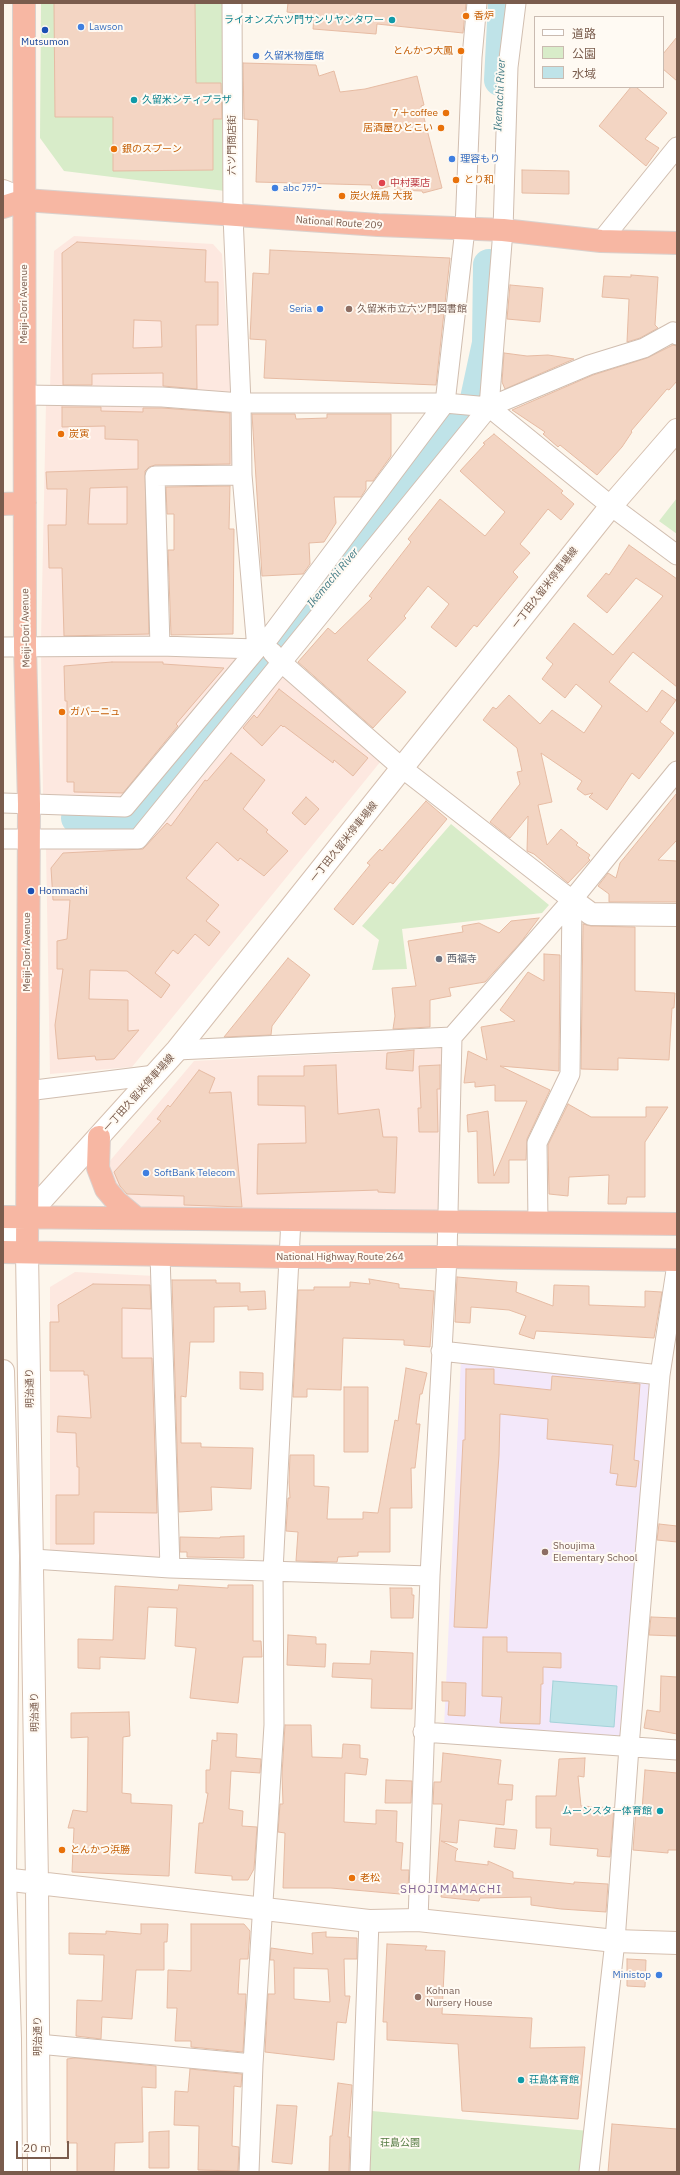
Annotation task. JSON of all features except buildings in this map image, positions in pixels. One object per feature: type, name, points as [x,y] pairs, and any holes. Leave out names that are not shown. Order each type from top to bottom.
[{"type":"highway","name":"Meiji-Dori Avenue","points":[[24,3],[25,647],[29,804],[27,1252]]},
{"type":"highway","name":"National Route 209","points":[[3,207],[25,200],[233,216],[378,225],[503,230],[601,241],[677,243]]},
{"type":"highway","points":[[3,504],[25,503]]},
{"type":"highway","points":[[99,1137],[98,1168],[106,1189],[117,1202],[135,1217]]},
{"type":"highway","points":[[3,1217],[135,1217],[677,1224]]},
{"type":"highway","name":"National Highway Route 264","points":[[3,1252],[289,1257],[447,1257],[677,1260]]},
{"type":"main road","points":[[3,191],[25,200]]},
{"type":"main road","name":"一丁田久留米停車場線","points":[[3,1248],[27,1216],[177,1050],[611,506],[677,430]]},
{"type":"main road","points":[[572,900],[590,914],[677,916]]},
{"type":"main road","name":"明治通り","points":[[27,1252],[37,1883],[38,2172]]},
{"type":"main road","points":[[3,1372],[5,1556],[4,1879],[11,2172]]},
{"type":"main road","points":[[5,1556],[33,1559]]},
{"type":"main road","points":[[4,1879],[369,1921],[418,1920],[616,1941],[677,1943]]},
{"type":"street","name":"六ツ門商店街","points":[[232,3],[233,216],[241,403],[242,475],[261,646]]},
{"type":"street","points":[[3,803],[125,807],[261,646],[445,403],[465,228],[472,57],[477,3]]},
{"type":"street","points":[[3,839],[138,839],[489,407],[503,230],[508,67],[516,3]]},
{"type":"street","points":[[601,241],[677,147]]},
{"type":"street","points":[[24,395],[162,397],[241,403],[445,403],[489,407],[589,365],[644,348],[673,332],[677,335]]},
{"type":"street","points":[[489,407],[611,506],[677,555]]},
{"type":"street","points":[[160,646],[155,476],[242,475]]},
{"type":"street","points":[[3,647],[261,646],[402,768],[572,900]]},
{"type":"street","points":[[418,1920],[423,1732],[441,1351],[447,1257],[452,1037],[572,900],[677,770]]},
{"type":"street","points":[[538,1222],[537,1143],[570,1074],[572,900]]},
{"type":"street","points":[[177,1050],[452,1037]]},
{"type":"street","points":[[27,1091],[155,1075]]},
{"type":"street","points":[[249,2172],[252,2064],[274,1725],[274,1571],[291,1219]]},
{"type":"street","points":[[160,1255],[170,1568]]},
{"type":"street","points":[[589,2172],[616,1941],[629,1747],[660,1375],[677,1264]]},
{"type":"street","points":[[441,1351],[660,1375]]},
{"type":"street","points":[[33,1559],[170,1568],[430,1576]]},
{"type":"street","points":[[423,1732],[677,1750]]},
{"type":"street","points":[[360,2172],[369,1921]]},
{"type":"street","points":[[38,2044],[252,2064]]},
{"type":"shaded area","points":[[74,236],[213,244],[222,254],[231,393],[50,389],[54,251]]},
{"type":"shaded area","points":[[141,402],[237,411],[236,470],[150,473],[154,642],[41,640],[46,403]]},
{"type":"shaded area","points":[[41,654],[241,654],[122,798],[43,796]]},
{"type":"shaded area","points":[[282,676],[381,761],[132,1067],[50,1074],[46,848],[143,844]]},
{"type":"shaded area","points":[[444,1048],[441,1211],[134,1209],[112,1181],[109,1162],[194,1061]]},
{"type":"shaded area","points":[[75,1272],[155,1276],[161,1558],[50,1551],[50,1287]]},
{"type":"shaded area","name":"Shoujima Elementary School","points":[[461,1359],[654,1382],[621,1737],[482,1726],[444,1728]]},
{"type":"green space","name":"久留米シティプラザ","points":[[41,3],[223,3],[225,191],[64,171],[40,138]]},
{"type":"green space","points":[[677,498],[677,534],[659,521]]},
{"type":"green space","points":[[451,824],[549,905],[542,913],[402,929],[407,969],[372,970],[379,940],[362,926]]},
{"type":"green space","name":"荘島公園","points":[[372,2111],[589,2131],[584,2172],[370,2172]]},
{"type":"water","points":[[553,1681],[617,1686],[614,1727],[550,1722]]},
{"type":"waterway","name":"Ikemachi River","points":[[500,80],[504,3]]},
{"type":"waterway","name":"Ikemachi River","points":[[77,818],[127,817],[296,623],[474,408],[488,343],[489,265]]},
{"type":"place","name":"香炉","points":[[466,16]]},
{"type":"place","name":"ライオンズ六ツ門サンリヤンタワー","points":[[392,20]]},
{"type":"place","name":"Lawson","points":[[81,27]]},
{"type":"place","name":"Mutsumon","points":[[45,30]]},
{"type":"place","name":"とんかつ大鳳","points":[[461,51]]},
{"type":"place","name":"久留米物産館","points":[[256,56]]},
{"type":"place","name":"久留米シティプラザ","points":[[134,100]]},
{"type":"place","name":"７＋coffee","points":[[446,113]]},
{"type":"place","name":"居酒屋ひとこい","points":[[441,128]]},
{"type":"place","name":"銀のスプーン","points":[[114,149]]},
{"type":"place","name":"理容もり","points":[[452,159]]},
{"type":"place","name":"とり和","points":[[456,180]]},
{"type":"place","name":"中村薬店","points":[[382,183]]},
{"type":"place","name":"abc ﾌﾗﾜｰ","points":[[275,188]]},
{"type":"place","name":"炭火焼鳥 大我","points":[[342,196]]},
{"type":"place","name":"Seria","points":[[320,309]]},
{"type":"place","name":"久留米市立六ツ門図書館","points":[[349,309]]},
{"type":"place","name":"炭寅","points":[[61,434]]},
{"type":"place","name":"ガバーニュ","points":[[62,712]]},
{"type":"place","name":"Hommachi","points":[[31,891]]},
{"type":"place","name":"西福寺","points":[[439,959]]},
{"type":"place","name":"SoftBank Telecom","points":[[146,1173]]},
{"type":"place","name":"Shoujima Elementary School","points":[[545,1552]]},
{"type":"place","name":"ムーンスター体育館","points":[[660,1811]]},
{"type":"place","name":"とんかつ浜勝","points":[[62,1850]]},
{"type":"place","name":"老松","points":[[352,1878]]},
{"type":"place","name":"Ministop","points":[[659,1975]]},
{"type":"place","name":"Kohnan Nursery House","points":[[418,1997]]},
{"type":"place","name":"荘島体育館","points":[[521,2080]]},
{"type":"district","name":"SHOJIMAMACHI","points":[[451,1890]]}]
